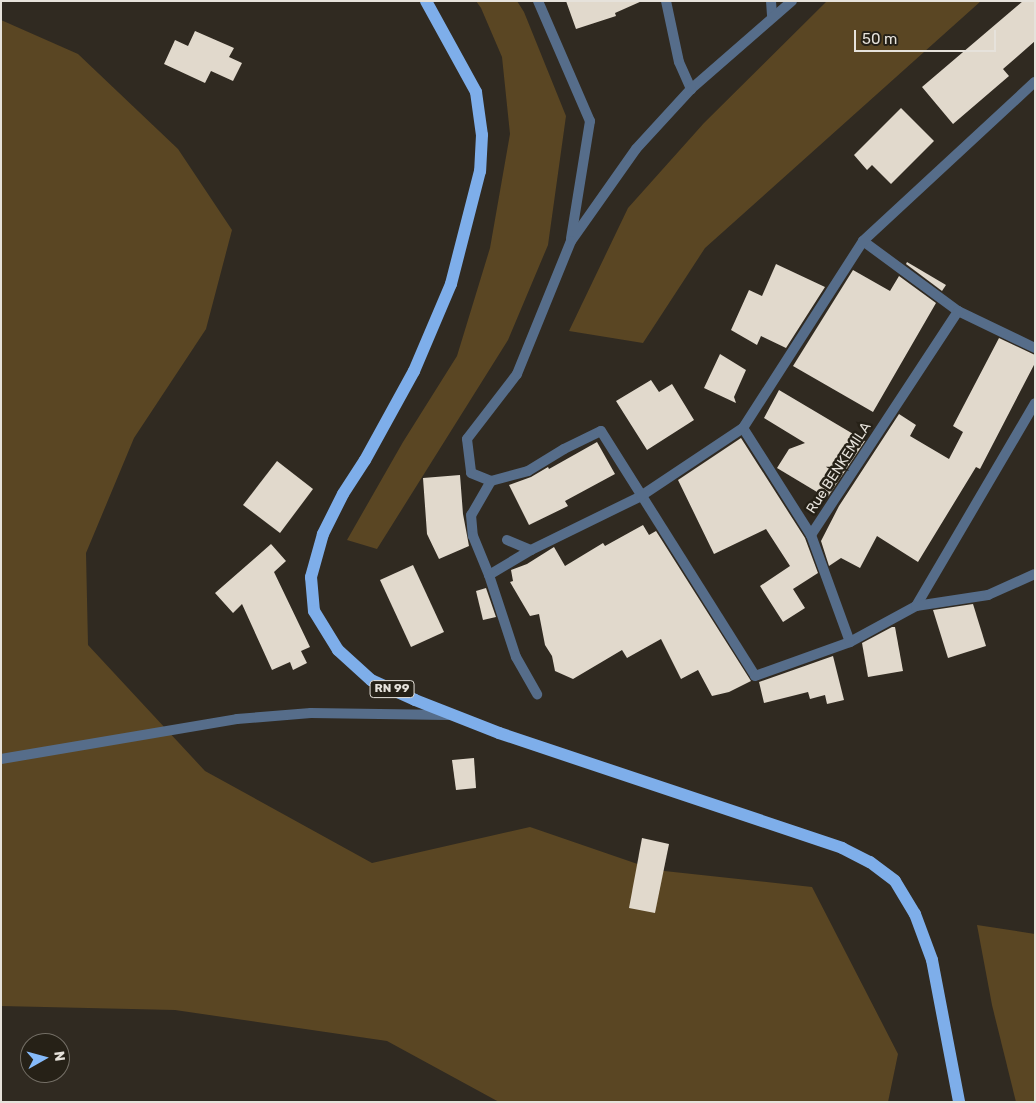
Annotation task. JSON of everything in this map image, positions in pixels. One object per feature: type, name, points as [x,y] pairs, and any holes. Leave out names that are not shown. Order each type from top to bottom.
[{"type":"main road","name":"RN 99","points":[[426,1],[476,92],[482,135],[480,171],[451,284],[414,371],[365,460],[343,494],[323,534],[312,577],[314,611],[338,650],[371,680],[454,716],[499,733],[842,848],[870,862],[895,881],[915,914],[932,960],[958,1102]]},
{"type":"street","points":[[538,1],[590,121],[571,241],[517,374],[467,439],[471,473],[491,481],[528,471],[601,431],[754,676],[850,642],[916,606],[988,595],[1035,574]]},
{"type":"street","points":[[666,1],[679,62],[691,89]]},
{"type":"street","points":[[772,1],[772,17]]},
{"type":"street","points":[[571,241],[636,149],[691,89],[792,1]]},
{"type":"street","points":[[489,575],[531,550],[641,496],[743,428],[863,241],[1035,82]]},
{"type":"street","points":[[863,241],[958,311],[1035,348]]},
{"type":"street","name":"Rue BENKEMILA","points":[[743,428],[812,535],[958,311]]},
{"type":"street","points":[[916,606],[1035,403]]},
{"type":"street","points":[[491,481],[471,515],[473,536],[489,575],[516,657],[537,694]]},
{"type":"street","points":[[812,535],[850,642]]},
{"type":"street","points":[[507,540],[531,550]]},
{"type":"street","points":[[1,759],[237,719],[311,713],[454,716]]},
{"type":"shaded area","points":[[476,1],[517,1],[524,12],[566,116],[548,245],[508,340],[377,549],[347,540],[403,442],[457,356],[490,248],[510,134],[502,57],[481,8]]},
{"type":"shaded area","points":[[827,1],[981,1],[705,248],[643,343],[569,331],[628,208],[704,123]]},
{"type":"shaded area","points":[[1,20],[78,54],[178,149],[232,230],[206,329],[134,438],[86,553],[88,645],[205,771],[372,863],[530,827],[655,870],[812,887],[898,1054],[888,1102],[499,1102],[387,1041],[175,1010],[1,1006]]},
{"type":"shaded area","points":[[977,925],[1035,934],[1035,1102],[1016,1102],[992,1005]]},
{"type":"building","points":[[566,1],[642,1],[615,13],[616,16],[576,29]]},
{"type":"building","points":[[1023,1],[1035,1],[1035,41],[1003,69],[1009,76],[953,124],[922,87]]},
{"type":"building","points":[[195,31],[234,48],[229,57],[242,63],[233,81],[211,71],[205,83],[164,64],[175,40],[188,46]]},
{"type":"building","points":[[901,108],[934,141],[891,184],[872,165],[867,170],[854,155]]},
{"type":"building","points":[[907,262],[946,285],[942,291],[906,264]]},
{"type":"building","points":[[776,264],[825,287],[786,348],[761,336],[757,345],[731,330],[749,290],[762,296]]},
{"type":"building","points":[[853,270],[890,291],[899,276],[936,303],[873,412],[793,366]]},
{"type":"building","points":[[999,338],[1035,355],[1035,363],[980,469],[976,467],[918,562],[877,536],[860,568],[841,558],[829,566],[821,541],[839,506],[899,414],[916,425],[910,436],[949,459],[963,432],[953,426]]},
{"type":"building","points":[[720,354],[746,370],[734,397],[736,403],[704,388]]},
{"type":"building","points":[[651,380],[659,392],[672,384],[694,420],[647,450],[616,401]]},
{"type":"building","points":[[779,390],[865,441],[827,498],[777,468],[789,449],[805,443],[764,418]]},
{"type":"building","points":[[741,438],[805,538],[818,573],[793,589],[805,608],[783,622],[760,586],[790,566],[766,529],[714,554],[678,480]]},
{"type":"building","points":[[597,442],[615,474],[565,501],[568,506],[529,525],[509,485],[531,477],[548,467],[549,469]]},
{"type":"building","points":[[277,461],[313,489],[280,533],[243,505]]},
{"type":"building","points":[[460,475],[463,514],[469,546],[439,559],[427,534],[423,478]]},
{"type":"building","points":[[643,525],[649,535],[656,531],[751,681],[729,692],[712,696],[698,670],[681,679],[661,639],[627,658],[622,650],[573,679],[555,671],[552,656],[545,645],[539,614],[530,616],[510,582],[513,581],[511,570],[527,564],[554,547],[565,566],[603,543],[605,546]]},
{"type":"building","points":[[271,544],[286,561],[274,572],[310,647],[301,651],[307,663],[293,670],[290,662],[272,670],[242,604],[233,613],[215,593]]},
{"type":"building","points":[[413,565],[444,632],[411,647],[380,580]]},
{"type":"building","points":[[486,588],[496,617],[483,620],[476,591]]},
{"type":"building","points":[[973,604],[986,646],[948,658],[933,610]]},
{"type":"building","points":[[895,627],[903,671],[868,677],[862,643]]},
{"type":"building","points":[[833,656],[844,700],[827,704],[825,695],[810,699],[808,692],[764,703],[759,682]]},
{"type":"building","points":[[474,758],[476,788],[456,790],[452,760]]},
{"type":"building","points":[[642,838],[669,844],[655,913],[629,908]]}]
